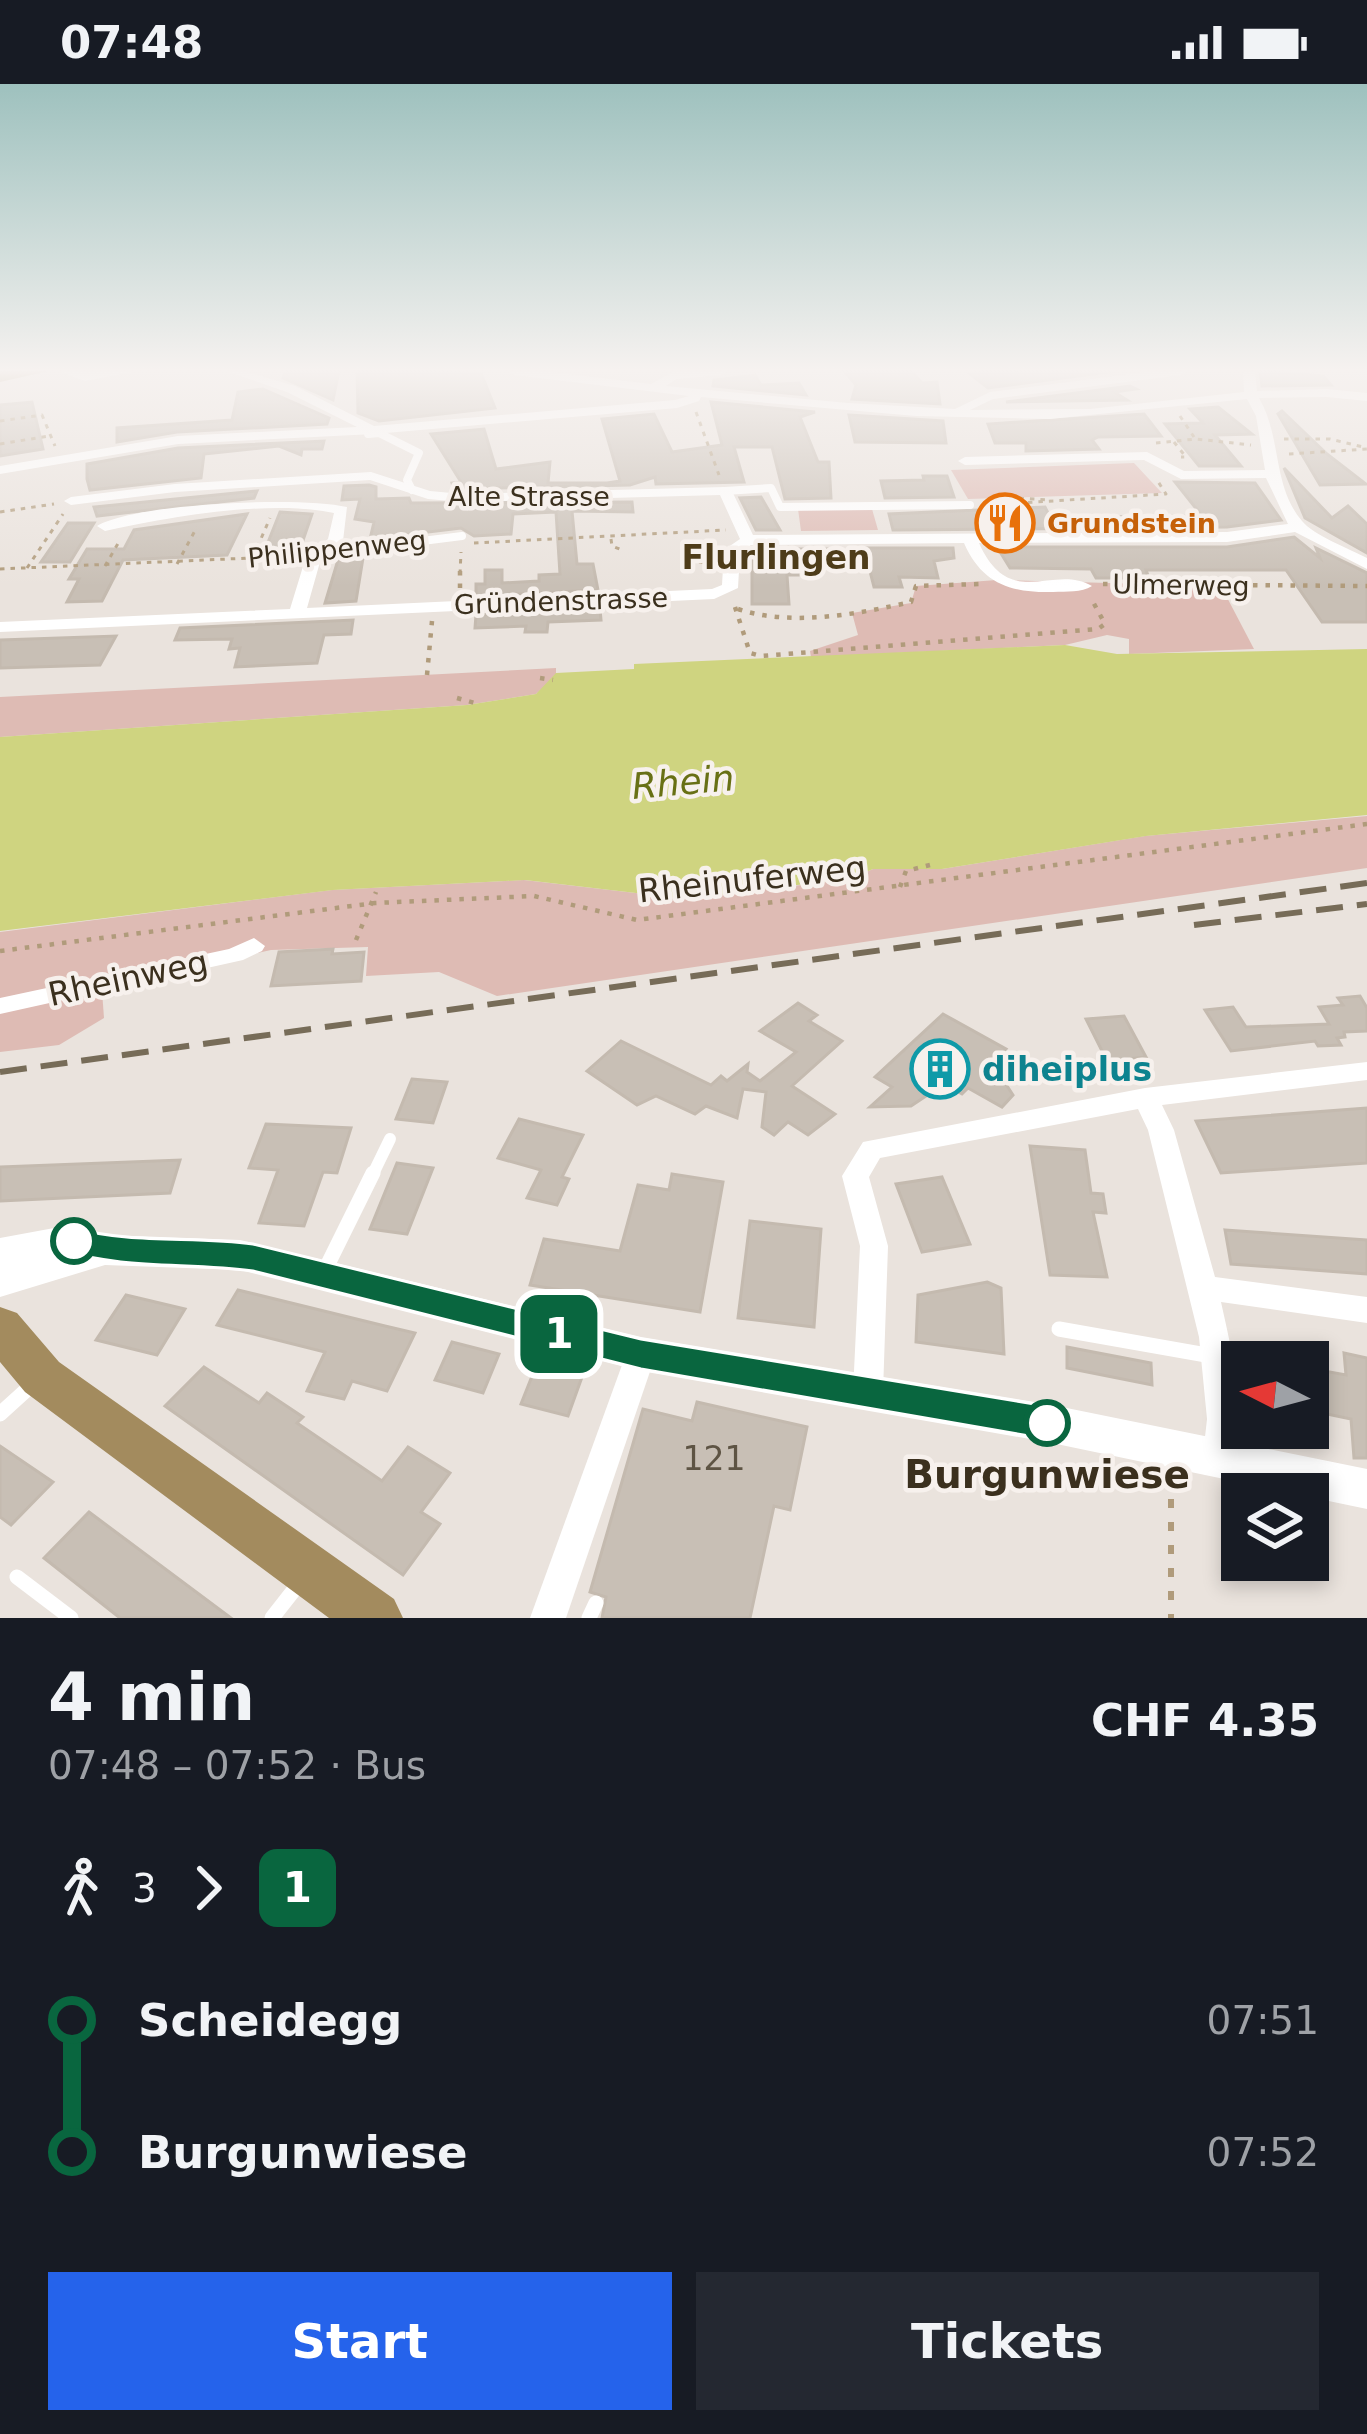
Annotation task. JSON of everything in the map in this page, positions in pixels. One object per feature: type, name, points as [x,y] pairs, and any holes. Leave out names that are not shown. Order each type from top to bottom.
[{"type":"main road","points":[[18,1357],[375,1618]]},
{"type":"street","points":[[0,470],[160,443]]},
{"type":"street","points":[[1265,443],[1272,474],[1297,527]]},
{"type":"street","points":[[965,461],[1148,456],[1171,472],[1272,474]]},
{"type":"street","points":[[71,501],[349,476],[371,476],[412,490]]},
{"type":"street","name":"Alte Strasse","points":[[412,490],[462,498],[724,491]]},
{"type":"street","points":[[724,491],[746,535]]},
{"type":"street","points":[[105,526],[145,517],[330,505],[343,516],[335,541],[319,554],[297,614]]},
{"type":"street","points":[[730,588],[732,550],[746,535],[1227,537],[1297,527],[1367,564]]},
{"type":"street","points":[[970,539],[978,565],[997,580]]},
{"type":"street","name":"Ulmerweg","points":[[997,580],[1084,586]]},
{"type":"street","name":"Gründenstrasse","points":[[0,628],[714,594],[730,588]]},
{"type":"street","name":"Rheinweg","points":[[0,1006],[236,955],[254,946]]},
{"type":"street","points":[[868,1392],[874,1246],[855,1175],[872,1149],[1145,1098],[1367,1071]]},
{"type":"street","points":[[1145,1098],[1161,1130],[1216,1356],[1225,1422],[1219,1455]]},
{"type":"street","points":[[0,1253],[65,1240],[105,1250],[194,1250],[324,1272],[641,1354],[1171,1446],[1367,1490]]},
{"type":"street","points":[[0,1281],[105,1250]]},
{"type":"street","points":[[1200,1287],[1367,1310]]},
{"type":"street","points":[[548,1618],[641,1354]]},
{"type":"lane","name":"Alte Strasse","points":[[400,443],[421,457],[407,480],[412,490]]},
{"type":"lane","points":[[724,491],[771,488],[780,507],[970,505]]},
{"type":"lane","name":"Philippenweg","points":[[319,554],[464,539]]},
{"type":"lane","points":[[324,1272],[390,1139]]},
{"type":"lane","points":[[1059,1330],[1216,1356]]},
{"type":"lane","points":[[0,1414],[18,1357]]},
{"type":"lane","points":[[272,1618],[311,1568]]},
{"type":"lane","points":[[17,1577],[71,1618]]},
{"type":"path","points":[[77,443],[82,454]]},
{"type":"path","points":[[710,443],[724,491]]},
{"type":"path","points":[[1154,443],[1162,443]]},
{"type":"path","points":[[1174,443],[1179,448]]},
{"type":"path","points":[[1244,443],[1266,448],[1367,449]]},
{"type":"path","points":[[1266,448],[1304,443]]},
{"type":"path","points":[[970,505],[1021,505],[1017,498],[1056,501],[1166,494],[1156,478],[1171,472]]},
{"type":"path","points":[[0,512],[71,501]]},
{"type":"path","points":[[26,568],[71,501]]},
{"type":"path","points":[[252,559],[265,530]]},
{"type":"path","name":"Philippenweg","points":[[464,539],[746,535]]},
{"type":"path","points":[[177,564],[191,536]]},
{"type":"path","points":[[105,566],[122,537]]},
{"type":"path","points":[[610,537],[612,546],[622,550]]},
{"type":"path","points":[[459,606],[464,539]]},
{"type":"path","name":"Philippenweg","points":[[0,569],[319,554]]},
{"type":"path","points":[[735,607],[754,614],[852,614],[911,602],[916,586],[997,580]]},
{"type":"path","points":[[730,588],[750,653],[836,653],[872,646],[1098,629],[1106,624],[1084,586]]},
{"type":"path","name":"Ulmerweg","points":[[1084,586],[1367,586]]},
{"type":"path","points":[[427,675],[434,606]]},
{"type":"path","points":[[540,678],[553,680]]},
{"type":"path","points":[[457,698],[478,704]]},
{"type":"path","name":"Rheinuferweg","points":[[0,951],[375,903],[534,896],[637,920],[1367,824]]},
{"type":"path","points":[[900,887],[906,871],[930,865]]},
{"type":"path","points":[[356,940],[376,892]]},
{"type":"path","points":[[1171,1446],[1172,1618]]},
{"type":"shaded area","points":[[1134,463],[1162,493],[968,499],[951,470]]},
{"type":"shaded area","points":[[798,509],[872,509],[878,530],[801,531]]},
{"type":"shaded area","points":[[997,580],[1221,586],[1254,649],[1129,654],[1129,639],[1107,635],[1065,645],[811,657],[810,651],[858,635],[852,613],[911,603],[916,586]]},
{"type":"shaded area","points":[[556,668],[556,677],[536,694],[467,705],[0,737],[0,697]]},
{"type":"shaded area","points":[[1367,816],[1367,868],[497,996],[439,972],[366,976],[368,947],[271,950],[0,1010],[0,932],[332,890],[524,880],[687,899],[851,879],[873,869],[942,869],[1145,836]]},
{"type":"shaded area","points":[[102,991],[104,1018],[59,1045],[0,1052],[0,1012]]},
{"type":"water","name":"Rhein","points":[[1065,645],[1117,654],[1367,649],[1367,815],[1146,836],[942,869],[873,869],[852,878],[687,899],[525,880],[333,890],[0,931],[0,737],[467,705],[536,694],[556,673],[634,669],[634,664]]},
{"type":"building","points":[[0,443],[41,443],[43,449],[0,456]]},
{"type":"building","points":[[324,443],[322,449],[302,449],[301,455],[279,446],[204,454],[201,478],[90,490],[87,464],[178,448]]},
{"type":"building","points":[[436,443],[488,443],[496,469],[550,462],[548,483],[620,481],[609,443],[668,443],[672,452],[722,445],[810,443],[818,462],[829,462],[831,498],[785,499],[772,447],[734,447],[744,482],[656,484],[655,477],[630,485],[454,489],[452,483],[461,482]]},
{"type":"building","points":[[995,443],[1094,443],[1099,449],[1026,451],[1026,443]]},
{"type":"building","points":[[1180,443],[1221,443],[1241,466],[1199,466]]},
{"type":"building","points":[[1295,443],[1315,443],[1366,484],[1320,485]]},
{"type":"building","points":[[1284,468],[1332,518],[1348,506],[1367,524],[1367,553],[1305,518]]},
{"type":"building","points":[[923,476],[947,476],[954,497],[885,498],[881,481],[924,480]]},
{"type":"building","points":[[1175,482],[1255,483],[1281,520],[1227,527],[893,530],[889,514],[1045,507],[1050,517],[1202,516]]},
{"type":"building","points":[[344,486],[376,487],[376,499],[409,498],[411,503],[632,502],[633,512],[572,511],[577,564],[593,564],[598,590],[476,596],[476,584],[485,584],[485,570],[502,570],[502,583],[539,581],[539,575],[560,574],[556,512],[513,514],[511,534],[474,536],[461,528],[370,539],[374,522],[355,519],[360,499],[342,500]]},
{"type":"building","points":[[257,491],[254,498],[97,516],[94,507]]},
{"type":"building","points":[[761,497],[780,530],[756,530],[740,498]]},
{"type":"building","points":[[280,512],[312,514],[300,549],[265,550]]},
{"type":"building","points":[[247,514],[227,555],[123,560],[102,601],[67,602],[79,579],[69,579],[87,549],[124,549],[134,530]]},
{"type":"building","points":[[68,523],[94,523],[70,562],[41,562]]},
{"type":"building","points":[[1294,537],[1320,558],[1316,548],[1367,573],[1367,622],[1322,622],[1286,570],[1146,570],[1149,578],[1096,578],[1091,569],[1010,568],[997,547],[1227,547]]},
{"type":"building","points":[[864,548],[953,548],[954,558],[934,561],[938,578],[899,577],[902,587],[874,587]]},
{"type":"building","points":[[752,549],[832,549],[833,564],[797,563],[798,575],[787,575],[789,604],[752,604]]},
{"type":"building","points":[[363,558],[356,601],[325,603],[338,560]]},
{"type":"building","points":[[600,609],[601,620],[548,622],[547,632],[525,632],[526,626],[475,628],[476,615]]},
{"type":"building","points":[[353,620],[351,634],[324,635],[317,663],[235,667],[240,648],[229,649],[232,639],[175,640],[180,628]]},
{"type":"building","points":[[116,636],[100,665],[0,668],[0,640]]},
{"type":"building","points":[[333,949],[332,954],[364,952],[361,981],[271,986],[279,952]]},
{"type":"building","points":[[1360,996],[1367,1008],[1367,1031],[1344,1032],[1345,1037],[1337,1038],[1341,1045],[1318,1046],[1315,1041],[1231,1051],[1205,1010],[1233,1007],[1246,1027],[1329,1024],[1319,1007],[1343,1005],[1338,998]]},
{"type":"building","points":[[798,1003],[817,1015],[809,1021],[842,1041],[792,1086],[835,1114],[808,1135],[788,1122],[774,1135],[762,1127],[766,1092],[743,1089],[737,1118],[706,1106],[695,1114],[656,1096],[637,1105],[587,1071],[621,1041],[711,1085],[721,1076],[727,1081],[748,1064],[747,1072],[760,1081],[796,1052],[760,1031]]},
{"type":"building","points":[[943,1014],[1006,1049],[1000,1056],[1006,1059],[996,1069],[1013,1095],[1002,1107],[968,1088],[962,1094],[944,1084],[911,1106],[870,1107],[892,1087],[875,1077]]},
{"type":"building","points":[[1124,1016],[1146,1057],[1107,1061],[1086,1019]]},
{"type":"building","points":[[412,1079],[447,1082],[433,1123],[396,1119]]},
{"type":"building","points":[[1367,1108],[1367,1163],[1221,1173],[1196,1121]]},
{"type":"building","points":[[519,1119],[583,1135],[562,1177],[569,1179],[557,1205],[527,1198],[541,1170],[498,1158]]},
{"type":"building","points":[[266,1124],[351,1128],[337,1173],[323,1172],[304,1226],[259,1223],[278,1170],[249,1168]]},
{"type":"building","points":[[1030,1146],[1085,1150],[1091,1193],[1103,1194],[1106,1213],[1093,1212],[1107,1277],[1050,1275]]},
{"type":"building","points":[[180,1160],[170,1193],[0,1201],[0,1167]]},
{"type":"building","points":[[397,1163],[433,1168],[407,1234],[370,1229]]},
{"type":"building","points":[[672,1174],[723,1182],[700,1312],[530,1285],[544,1239],[620,1251],[638,1185],[669,1190]]},
{"type":"building","points":[[942,1177],[970,1244],[922,1252],[896,1184]]},
{"type":"building","points":[[750,1221],[821,1229],[814,1327],[738,1318]]},
{"type":"building","points":[[1225,1230],[1367,1240],[1367,1274],[1231,1264]]},
{"type":"building","points":[[987,1282],[1001,1288],[1004,1354],[916,1342],[918,1295]]},
{"type":"building","points":[[238,1290],[415,1333],[387,1391],[352,1381],[344,1399],[307,1391],[325,1352],[217,1325]]},
{"type":"building","points":[[126,1295],[185,1309],[157,1355],[96,1340]]},
{"type":"building","points":[[452,1342],[499,1354],[483,1393],[435,1380]]},
{"type":"building","points":[[1067,1347],[1151,1363],[1152,1385],[1067,1368]]},
{"type":"building","points":[[1344,1353],[1367,1358],[1367,1458],[1354,1458],[1351,1419],[1329,1414],[1329,1372],[1346,1375]]},
{"type":"building","points":[[536,1366],[582,1377],[568,1416],[521,1404]]},
{"type":"building","points":[[204,1367],[259,1403],[267,1393],[303,1417],[297,1423],[382,1481],[408,1447],[450,1473],[421,1512],[440,1524],[403,1575],[165,1406]]},
{"type":"building","points":[[697,1402],[807,1427],[790,1510],[774,1506],[750,1618],[602,1618],[606,1597],[590,1592],[643,1409],[692,1421]]},
{"type":"building","points":[[0,1446],[53,1482],[11,1525],[0,1517]]},
{"type":"building","points":[[89,1512],[231,1618],[120,1618],[44,1558]]},
{"type":"railway","points":[[0,1072],[1367,883]]},
{"type":"railway","points":[[1194,925],[1367,904]]},
{"type":"bus line","name":"1","points":[[74,1241],[105,1250],[163,1248],[253,1258],[641,1354],[1047,1423]]},
{"type":"place","name":"Grundstein","points":[[1005,523]]},
{"type":"place","name":"diheiplus","points":[[940,1069]]},
{"type":"place","name":"Burgunwiese","points":[[1047,1423]]},
{"type":"district","name":"Flurlingen","points":[[776,557]]}]
